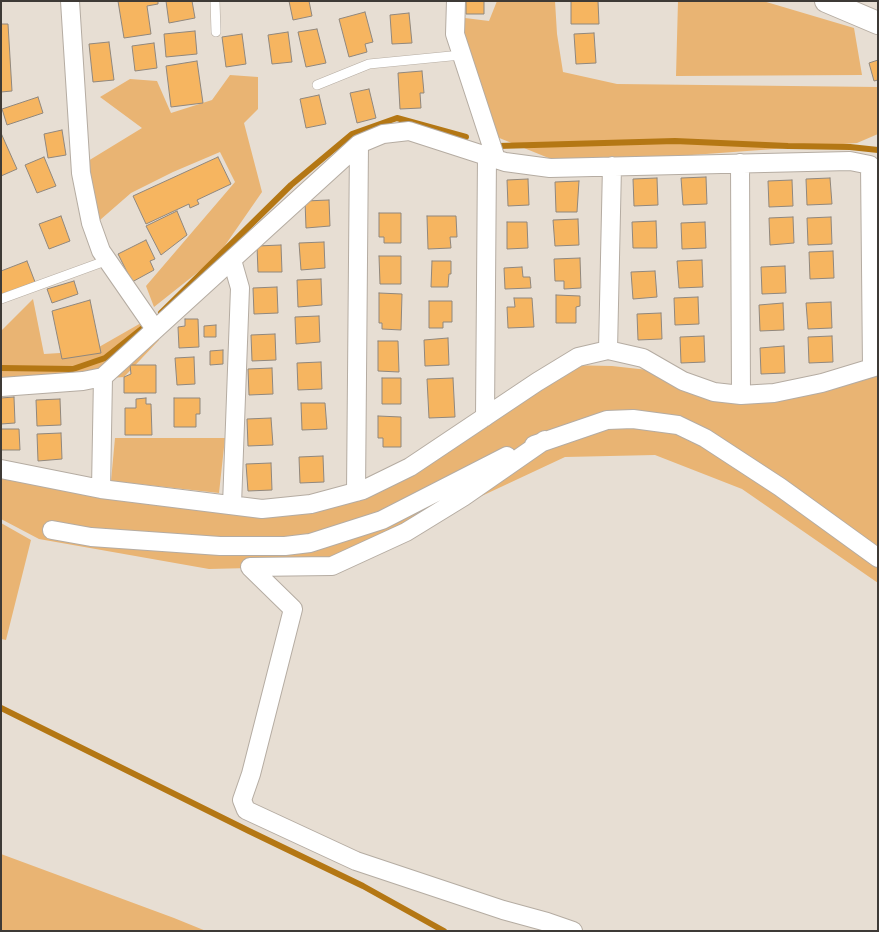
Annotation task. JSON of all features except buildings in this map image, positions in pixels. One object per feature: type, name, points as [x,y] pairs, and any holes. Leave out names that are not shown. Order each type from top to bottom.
[{"type":"main road","points":[[826,1],[878,23]]},
{"type":"street","points":[[70,1],[81,173],[91,223],[101,251],[152,325]]},
{"type":"street","points":[[456,1],[454,34],[491,158],[485,417]]},
{"type":"street","points":[[1,387],[83,381],[103,377],[152,325],[232,260],[359,144],[383,134],[409,131],[505,162],[550,168],[850,161],[870,165],[875,367],[822,384],[774,393],[741,395],[714,392],[683,381],[644,358],[608,350],[578,357],[410,467],[363,490],[311,504],[262,509],[102,489],[1,469]]},
{"type":"street","points":[[356,492],[359,144]]},
{"type":"street","points":[[740,163],[741,395]]},
{"type":"street","points":[[608,350],[612,166]]},
{"type":"street","points":[[232,260],[240,288],[232,505]]},
{"type":"street","points":[[102,489],[103,377]]},
{"type":"street","points":[[52,530],[91,537],[220,546],[284,546],[310,543],[382,520],[500,459],[545,440],[607,420],[633,419],[678,425],[705,438],[767,479],[878,558]]},
{"type":"street","points":[[545,440],[463,497],[406,532],[332,566],[250,567],[293,609],[251,774],[242,800],[246,810],[356,861],[495,908],[547,922],[572,931]]},
{"type":"lane","points":[[215,1],[216,32]]},
{"type":"lane","points":[[317,85],[370,64],[461,55]]},
{"type":"lane","points":[[1,299],[108,260]]},
{"type":"shaded area","points":[[497,1],[555,1],[557,34],[563,72],[617,84],[878,87],[878,134],[857,143],[692,155],[556,161],[487,133],[465,42],[465,18],[489,21]]},
{"type":"shaded area","points":[[678,1],[763,1],[854,28],[862,75],[676,76]]},
{"type":"shaded area","points":[[230,75],[258,77],[258,109],[244,123],[262,192],[217,257],[154,307],[146,286],[235,182],[220,152],[173,172],[131,193],[100,220],[87,201],[88,161],[142,128],[100,97],[130,79],[157,81],[171,113],[212,100]]},
{"type":"shaded area","points":[[33,299],[44,354],[92,351],[148,319],[159,340],[124,377],[1,386],[1,331]]},
{"type":"shaded area","points":[[565,365],[612,366],[666,372],[714,392],[774,393],[878,370],[878,583],[742,489],[655,455],[565,457],[332,566],[209,569],[39,539],[1,519],[1,469],[196,501],[304,505],[410,467]]},
{"type":"shaded area","points":[[115,438],[225,438],[219,493],[111,481]]},
{"type":"shaded area","points":[[1,523],[31,540],[6,640],[1,639]]},
{"type":"shaded area","points":[[1,854],[174,918],[206,931],[1,931]]},
{"type":"waterway","points":[[161,313],[291,185],[352,134],[397,118],[466,137]]},
{"type":"waterway","points":[[498,146],[675,141],[850,147],[878,150]]},
{"type":"waterway","points":[[1,368],[73,369],[105,358],[149,323]]},
{"type":"waterway","points":[[1,708],[363,886],[444,931]]}]
